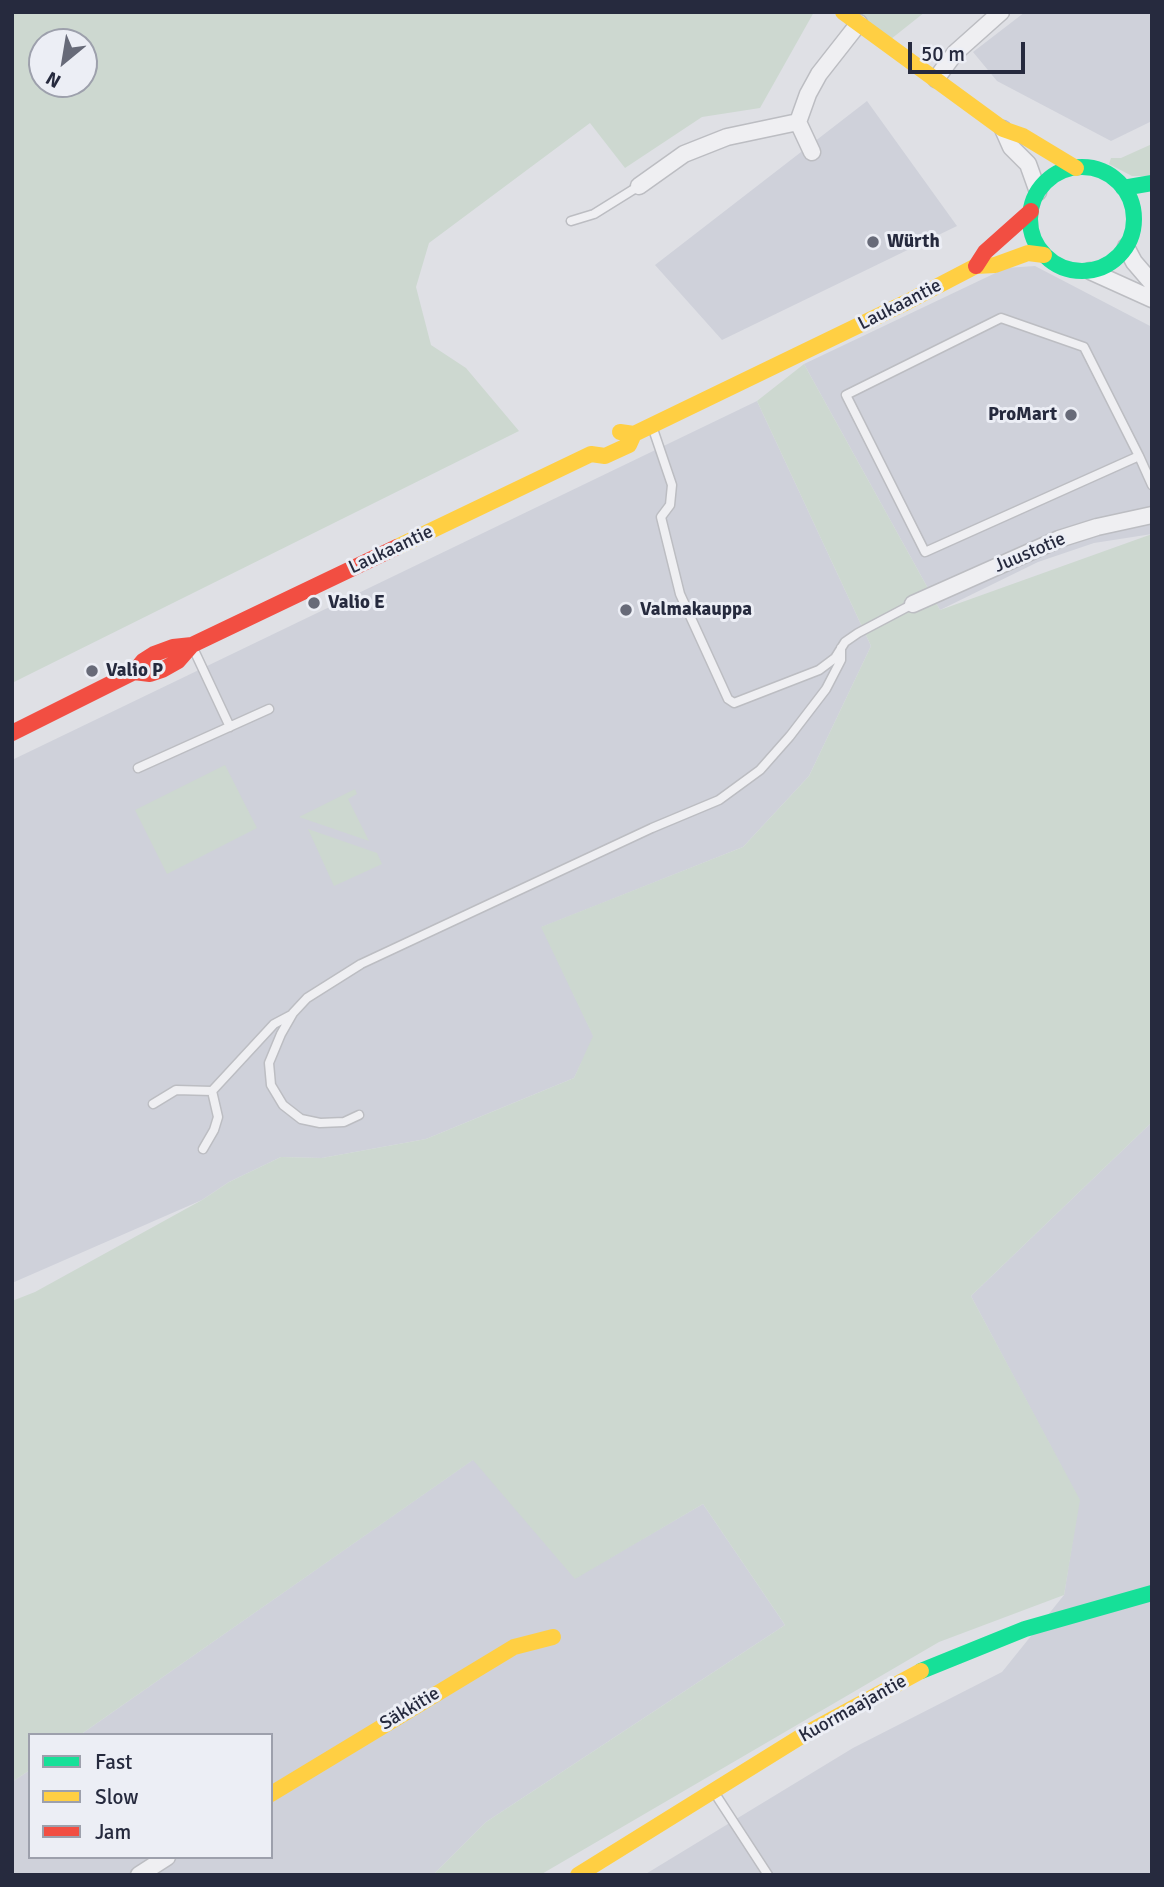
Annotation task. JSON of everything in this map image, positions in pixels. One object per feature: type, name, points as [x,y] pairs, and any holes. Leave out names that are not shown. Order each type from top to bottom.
[{"type":"main road","points":[[843,12],[1003,129],[1023,136],[1076,167],[1102,171],[1123,188],[1134,213],[1134,226],[1126,247],[1111,263],[1090,271],[1073,271],[1057,265],[1044,255],[1035,242],[1030,227],[1031,211],[1038,192],[1054,175],[1076,167]]},
{"type":"main road","points":[[1123,188],[1152,183]]},
{"type":"main road","name":"Laukaantie","points":[[976,266],[985,252],[1031,211]]},
{"type":"main road","points":[[1134,226],[1152,211]]},
{"type":"main road","name":"Laukaantie","points":[[12,733],[134,672],[142,661],[153,654],[173,647],[192,645],[591,454],[596,443],[622,431],[634,434],[976,266],[995,265],[1028,253],[1044,255]]},
{"type":"main road","name":"Kuormaajantie","points":[[578,1875],[870,1698],[942,1661],[1025,1629],[1152,1593]]},
{"type":"main road","name":"Säkkitie","points":[[273,1793],[514,1647],[553,1637]]},
{"type":"street","points":[[936,79],[955,53],[1001,12]]},
{"type":"street","points":[[812,152],[799,122],[808,94],[819,74],[859,23]]},
{"type":"street","points":[[639,186],[684,154],[727,137],[799,122]]},
{"type":"street","points":[[1003,129],[1011,146],[1028,164],[1038,192]]},
{"type":"street","points":[[1126,247],[1134,262],[1152,283]]},
{"type":"street","points":[[1090,271],[1152,299]]},
{"type":"street","name":"Juustotie","points":[[913,604],[1059,539],[1152,514]]},
{"type":"street","points":[[139,1875],[164,1859]]},
{"type":"lane","points":[[571,221],[594,214],[639,186]]},
{"type":"lane","points":[[1139,456],[925,552],[846,395],[1001,318],[1084,347],[1139,456],[1152,485]]},
{"type":"lane","points":[[651,425],[672,485],[670,505],[661,517],[680,594],[728,699],[734,703],[819,670],[835,658],[845,642],[913,604]]},
{"type":"lane","points":[[192,645],[230,727]]},
{"type":"lane","points":[[359,1115],[344,1122],[320,1123],[301,1119],[284,1105],[271,1085],[269,1063],[281,1034],[293,1013],[307,998],[361,964],[627,839],[719,800],[760,770],[790,736],[826,689],[841,660],[841,648]]},
{"type":"lane","points":[[138,768],[269,709]]},
{"type":"lane","points":[[153,1104],[176,1090],[212,1091],[275,1024],[293,1013]]},
{"type":"lane","points":[[203,1149],[218,1117],[212,1091]]},
{"type":"lane","points":[[714,1791],[768,1875]]},
{"type":"shaded area","points":[[12,12],[814,12],[760,108],[702,117],[625,168],[590,123],[429,243],[416,287],[431,345],[466,368],[519,431],[12,683]]},
{"type":"shaded area","points":[[852,12],[925,12],[891,39]]},
{"type":"shaded area","points":[[1025,12],[1152,12],[1152,121],[1111,141],[997,81],[973,52]]},
{"type":"shaded area","points":[[867,101],[957,226],[722,340],[655,265]]},
{"type":"shaded area","points":[[1152,144],[1152,176],[1132,176],[1109,164],[1111,158],[1121,158]]},
{"type":"shaded area","points":[[1035,266],[1152,327],[1152,534],[1094,543],[1038,562],[940,610],[804,364],[1006,268]]},
{"type":"shaded area","points":[[804,364],[940,610],[1152,534],[1152,1122],[971,1296],[1080,1500],[1064,1595],[939,1642],[540,1875],[433,1875],[486,1822],[785,1625],[703,1504],[575,1579],[473,1460],[83,1733],[28,1733],[28,1771],[12,1782],[12,1301],[35,1292],[202,1200],[229,1182],[281,1157],[322,1158],[426,1139],[574,1078],[593,1036],[541,927],[743,847],[809,776],[871,646],[757,401]]},
{"type":"shaded area","points":[[757,401],[871,646],[809,776],[743,847],[542,927],[594,1037],[574,1078],[426,1139],[322,1158],[281,1157],[229,1182],[202,1200],[12,1283],[12,760]]},
{"type":"shaded area","points":[[225,765],[257,828],[167,874],[135,810]]},
{"type":"shaded area","points":[[355,789],[357,794],[348,799],[369,841],[299,817]]},
{"type":"shaded area","points":[[308,829],[377,853],[382,864],[334,886]]},
{"type":"shaded area","points":[[1152,1122],[1152,1875],[644,1875],[853,1748],[1002,1672],[1064,1595],[1079,1500],[971,1296]]},
{"type":"shaded area","points":[[474,1459],[575,1578],[703,1504],[785,1625],[486,1822],[433,1875],[12,1875],[12,1782],[28,1771],[28,1859],[273,1859],[273,1733],[83,1733]]},
{"type":"traffic: fast","points":[[1082,167],[1102,171],[1119,182],[1130,199],[1134,219],[1130,239],[1119,256],[1102,267],[1082,271],[1062,267],[1045,256],[1034,239],[1030,219],[1034,199],[1045,182],[1062,171],[1082,167]]},
{"type":"traffic: fast","points":[[1123,188],[1152,183]]},
{"type":"traffic: fast","points":[[921,1671],[1025,1629],[1152,1593]]},
{"type":"traffic: slow","points":[[843,12],[1003,129],[1023,136],[1076,168]]},
{"type":"traffic: slow","points":[[620,432],[634,434],[976,266],[995,265],[1028,253],[1044,255]]},
{"type":"traffic: slow","points":[[397,547],[591,454],[605,456],[629,445],[634,434]]},
{"type":"traffic: slow","points":[[273,1793],[514,1647],[553,1637]]},
{"type":"traffic: slow","points":[[578,1875],[805,1734],[921,1671]]},
{"type":"traffic: jam","points":[[976,266],[985,252],[1031,211]]},
{"type":"traffic: jam","points":[[12,733],[134,672],[143,661],[154,654],[173,647],[192,645],[397,547]]},
{"type":"traffic: jam","points":[[134,672],[150,674],[162,670],[178,661],[192,645]]},
{"type":"place","name":"Würth","points":[[873,242]]},
{"type":"place","name":"ProMart","points":[[1071,415]]},
{"type":"place","name":"Valio E","points":[[314,603]]},
{"type":"place","name":"Valmakauppa","points":[[626,610]]},
{"type":"place","name":"Valio P","points":[[92,671]]}]
